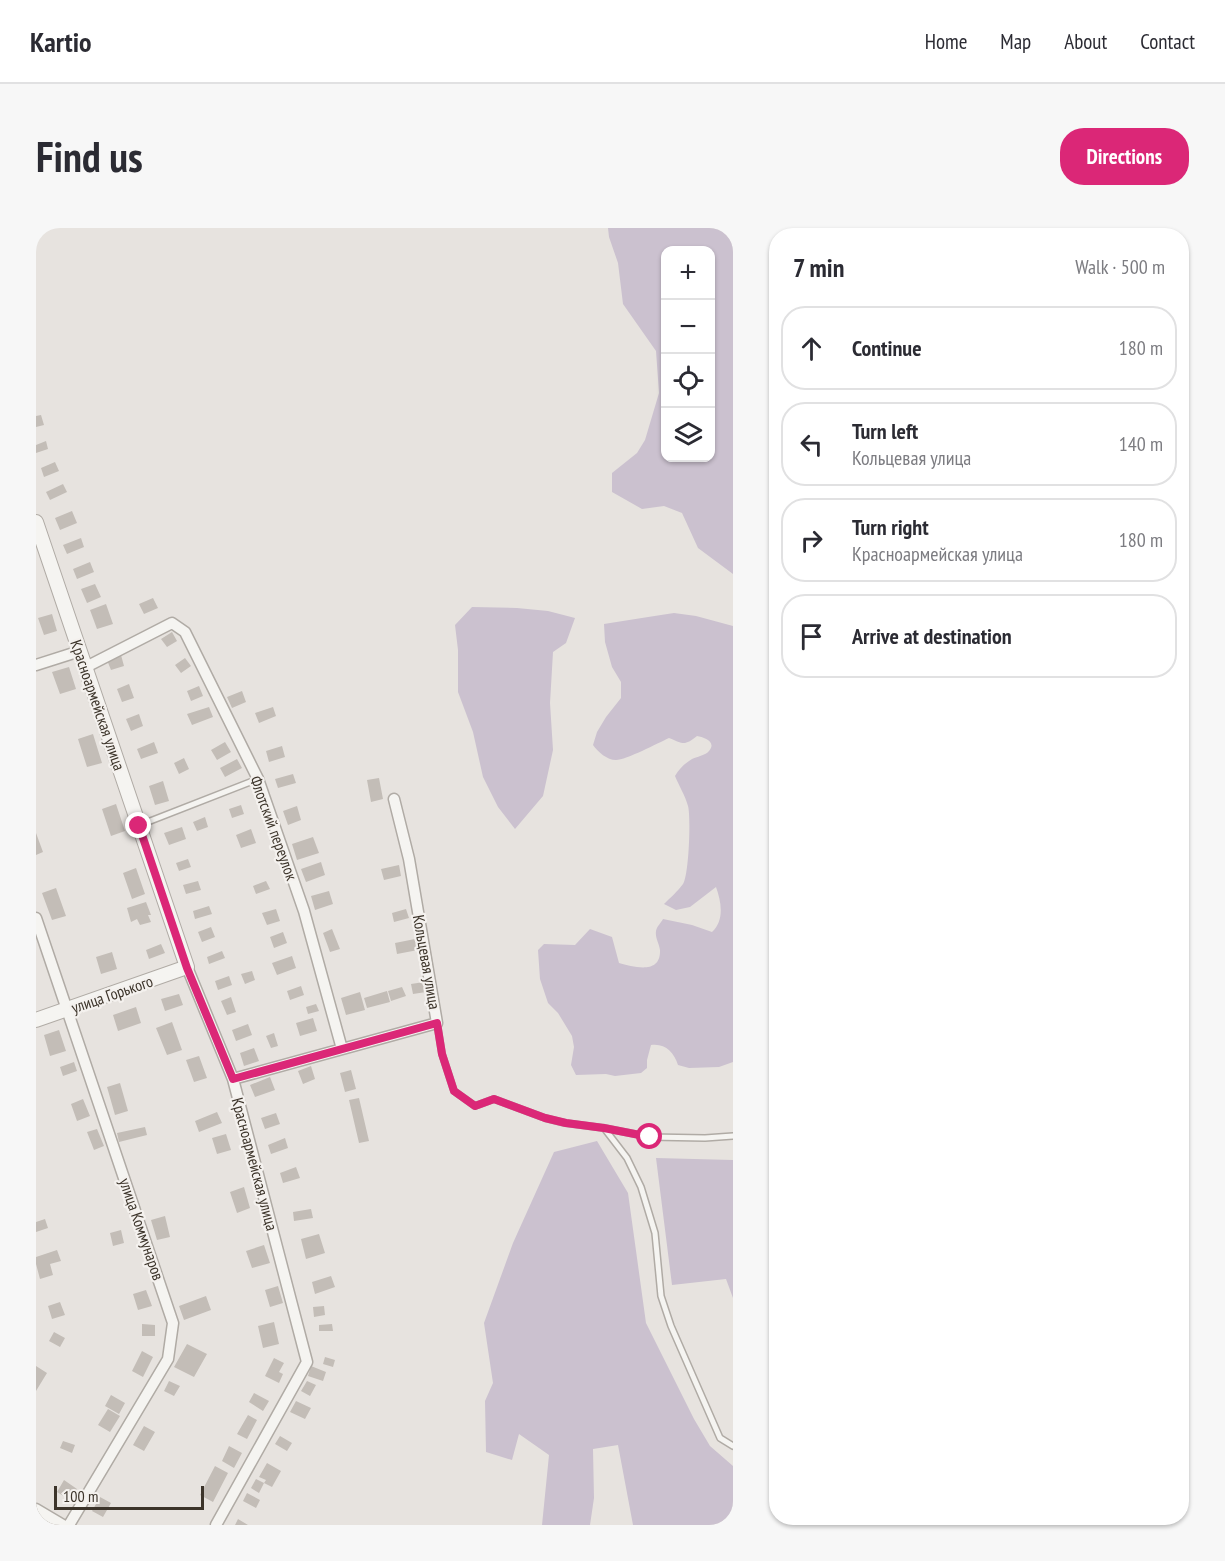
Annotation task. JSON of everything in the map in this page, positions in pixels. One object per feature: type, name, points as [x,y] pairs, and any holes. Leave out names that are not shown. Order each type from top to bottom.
[{"type":"street","name":"Красноармейская улица","points":[[36,522],[187,968],[233,1079],[307,1362],[216,1525]]},
{"type":"street","name":"Флотский переулок","points":[[86,667],[172,623],[185,632],[258,778],[304,911],[342,1049]]},
{"type":"street","points":[[36,666],[80,651]]},
{"type":"street","name":"Кольцевая улица","points":[[233,1079],[437,1023],[409,859],[394,800]]},
{"type":"street","name":"улица Коммунаров","points":[[36,918],[174,1323],[168,1359],[69,1525]]},
{"type":"street","name":"улица Горького","points":[[36,1020],[187,968]]},
{"type":"street","points":[[36,1509],[63,1525]]},
{"type":"lane","points":[[139,826],[258,778]]},
{"type":"lane","points":[[437,1023],[442,1054],[454,1091],[475,1106],[494,1099],[545,1118],[650,1137],[733,1136]]},
{"type":"lane","points":[[604,1128],[627,1158],[640,1186],[655,1233],[661,1296],[671,1326],[720,1438],[733,1446]]},
{"type":"shaded area","points":[[608,228],[733,228],[733,574],[698,548],[682,513],[664,506],[642,509],[612,492],[612,473],[637,453],[645,440],[659,393],[656,351],[623,304],[618,263]]},
{"type":"shaded area","points":[[472,607],[548,611],[575,618],[566,643],[553,652],[550,703],[553,750],[543,796],[515,829],[498,807],[483,777],[473,732],[458,692],[458,650],[455,625]]},
{"type":"shaded area","points":[[674,613],[696,616],[733,626],[733,1062],[719,1067],[689,1068],[678,1065],[674,1056],[665,1047],[651,1045],[647,1068],[641,1073],[615,1076],[576,1075],[571,1065],[574,1047],[572,1036],[558,1013],[548,1003],[540,979],[538,950],[544,944],[575,945],[590,929],[612,937],[619,963],[646,967],[656,963],[659,958],[660,950],[656,931],[663,919],[712,932],[719,922],[720,904],[716,887],[690,907],[676,910],[664,904],[683,884],[688,858],[688,806],[675,776],[689,761],[708,752],[711,743],[697,736],[684,743],[669,738],[616,760],[609,759],[593,745],[597,732],[621,698],[621,682],[612,667],[605,642],[604,624]]},
{"type":"shaded area","points":[[597,1141],[628,1193],[646,1323],[710,1446],[733,1466],[733,1525],[633,1525],[618,1445],[593,1449],[594,1498],[590,1525],[542,1525],[549,1455],[519,1434],[512,1460],[486,1452],[485,1401],[493,1383],[484,1323],[513,1243],[554,1152]]},
{"type":"shaded area","points":[[656,1158],[733,1160],[733,1298],[726,1279],[672,1285]]},
{"type":"building","points":[[41,415],[44,425],[36,427],[36,416]]},
{"type":"building","points":[[46,441],[48,449],[36,453],[36,445]]},
{"type":"building","points":[[55,462],[59,471],[44,477],[41,468]]},
{"type":"building","points":[[63,484],[67,492],[50,500],[46,492]]},
{"type":"building","points":[[72,511],[77,523],[60,530],[55,518]]},
{"type":"building","points":[[81,538],[84,547],[67,554],[63,545]]},
{"type":"building","points":[[90,562],[94,572],[77,579],[73,569]]},
{"type":"building","points":[[95,584],[101,597],[87,603],[81,589]]},
{"type":"building","points":[[153,598],[158,608],[144,614],[139,604]]},
{"type":"building","points":[[106,604],[113,624],[97,629],[90,610]]},
{"type":"building","points":[[52,614],[57,631],[44,635],[38,618]]},
{"type":"building","points":[[172,632],[177,641],[167,647],[161,639]]},
{"type":"building","points":[[121,655],[124,666],[111,670],[107,660]]},
{"type":"building","points":[[185,658],[191,666],[181,673],[175,665]]},
{"type":"building","points":[[69,667],[76,689],[60,694],[52,672]]},
{"type":"building","points":[[129,684],[134,698],[122,702],[117,689]]},
{"type":"building","points":[[199,686],[203,696],[191,701],[187,691]]},
{"type":"building","points":[[242,691],[246,702],[232,708],[227,697]]},
{"type":"building","points":[[209,707],[213,717],[192,725],[187,714]]},
{"type":"building","points":[[273,707],[276,716],[259,723],[255,713]]},
{"type":"building","points":[[139,714],[143,726],[131,731],[126,719]]},
{"type":"building","points":[[93,734],[102,763],[87,767],[78,739]]},
{"type":"building","points":[[154,742],[158,753],[141,759],[137,749]]},
{"type":"building","points":[[225,742],[231,752],[217,760],[211,750]]},
{"type":"building","points":[[282,746],[285,757],[269,762],[266,751]]},
{"type":"building","points":[[184,758],[189,769],[179,774],[174,763]]},
{"type":"building","points":[[237,759],[242,768],[225,777],[220,768]]},
{"type":"building","points":[[293,774],[296,783],[278,788],[275,779]]},
{"type":"building","points":[[379,778],[383,799],[371,802],[367,780]]},
{"type":"building","points":[[163,781],[169,801],[155,805],[149,786]]},
{"type":"building","points":[[116,804],[125,831],[111,836],[102,809]]},
{"type":"building","points":[[241,805],[244,814],[232,818],[229,809]]},
{"type":"building","points":[[297,806],[301,820],[288,825],[283,811]]},
{"type":"building","points":[[205,817],[208,827],[197,831],[193,822]]},
{"type":"building","points":[[182,827],[186,839],[169,845],[164,833]]},
{"type":"building","points":[[251,829],[256,843],[241,848],[236,835]]},
{"type":"building","points":[[36,833],[43,852],[36,855]]},
{"type":"building","points":[[313,837],[319,853],[297,860],[292,844]]},
{"type":"building","points":[[188,859],[191,867],[179,871],[176,863]]},
{"type":"building","points":[[321,862],[325,875],[306,882],[301,869]]},
{"type":"building","points":[[399,865],[401,876],[384,880],[381,869]]},
{"type":"building","points":[[136,868],[145,894],[132,899],[123,873]]},
{"type":"building","points":[[198,881],[201,890],[186,894],[183,885]]},
{"type":"building","points":[[266,881],[270,889],[256,894],[253,886]]},
{"type":"building","points":[[56,888],[66,916],[52,920],[42,893]]},
{"type":"building","points":[[329,891],[333,904],[315,910],[311,896]]},
{"type":"building","points":[[146,902],[151,922],[140,925],[137,919],[131,922],[127,908]]},
{"type":"building","points":[[209,906],[212,914],[195,919],[193,911]]},
{"type":"building","points":[[276,909],[280,921],[267,925],[262,913]]},
{"type":"building","points":[[406,909],[409,918],[394,922],[392,913]]},
{"type":"building","points":[[211,927],[215,937],[202,942],[198,932]]},
{"type":"building","points":[[332,929],[340,949],[330,952],[323,933]]},
{"type":"building","points":[[283,932],[287,943],[274,948],[270,937]]},
{"type":"building","points":[[415,939],[418,950],[397,954],[395,943]]},
{"type":"building","points":[[161,944],[165,953],[149,959],[146,950]]},
{"type":"building","points":[[222,951],[225,958],[209,964],[207,957]]},
{"type":"building","points":[[112,952],[117,969],[101,974],[96,957]]},
{"type":"building","points":[[292,956],[296,968],[277,975],[272,963]]},
{"type":"building","points":[[252,971],[255,980],[245,984],[241,974]]},
{"type":"building","points":[[229,976],[232,985],[218,990],[215,981]]},
{"type":"building","points":[[424,982],[426,992],[413,994],[411,984]]},
{"type":"building","points":[[301,986],[304,995],[290,1000],[287,991]]},
{"type":"building","points":[[402,987],[406,996],[391,1001],[388,991]]},
{"type":"building","points":[[387,991],[390,1002],[367,1008],[364,998]]},
{"type":"building","points":[[360,992],[365,1010],[346,1015],[341,998]]},
{"type":"building","points":[[179,994],[183,1005],[165,1011],[161,999]]},
{"type":"building","points":[[231,997],[236,1012],[227,1015],[221,1001]]},
{"type":"building","points":[[316,1004],[319,1011],[308,1014],[306,1007]]},
{"type":"building","points":[[136,1007],[141,1023],[118,1031],[113,1015]]},
{"type":"building","points":[[313,1018],[317,1031],[300,1036],[296,1023]]},
{"type":"building","points":[[172,1022],[182,1050],[167,1055],[156,1028]]},
{"type":"building","points":[[248,1024],[252,1035],[236,1041],[232,1030]]},
{"type":"building","points":[[59,1030],[66,1051],[50,1056],[44,1035]]},
{"type":"building","points":[[274,1033],[278,1046],[271,1048],[266,1036]]},
{"type":"building","points":[[254,1048],[259,1061],[244,1066],[240,1053]]},
{"type":"building","points":[[199,1056],[207,1078],[194,1082],[186,1060]]},
{"type":"building","points":[[74,1062],[77,1071],[63,1076],[60,1067]]},
{"type":"building","points":[[311,1066],[315,1079],[303,1084],[298,1071]]},
{"type":"building","points":[[351,1070],[356,1089],[345,1092],[340,1073]]},
{"type":"building","points":[[270,1077],[275,1090],[255,1097],[250,1085]]},
{"type":"building","points":[[120,1083],[128,1111],[115,1115],[107,1087]]},
{"type":"building","points":[[359,1098],[369,1141],[359,1143],[349,1100]]},
{"type":"building","points":[[83,1099],[90,1116],[77,1121],[71,1104]]},
{"type":"building","points":[[217,1112],[222,1123],[199,1132],[195,1121]]},
{"type":"building","points":[[276,1113],[280,1124],[265,1129],[261,1118]]},
{"type":"building","points":[[145,1127],[147,1135],[119,1142],[117,1133]]},
{"type":"building","points":[[97,1129],[104,1146],[94,1150],[87,1132]]},
{"type":"building","points":[[226,1134],[231,1150],[217,1154],[212,1138]]},
{"type":"building","points":[[285,1138],[288,1148],[271,1154],[268,1145]]},
{"type":"building","points":[[296,1167],[300,1178],[283,1183],[280,1173]]},
{"type":"building","points":[[244,1187],[250,1208],[237,1213],[230,1192]]},
{"type":"building","points":[[311,1209],[313,1218],[294,1221],[293,1212]]},
{"type":"building","points":[[165,1216],[170,1237],[157,1240],[151,1220]]},
{"type":"building","points":[[45,1219],[48,1228],[36,1232],[36,1222]]},
{"type":"building","points":[[121,1230],[124,1243],[113,1246],[110,1233]]},
{"type":"building","points":[[319,1234],[325,1253],[306,1259],[301,1239]]},
{"type":"building","points":[[264,1245],[270,1263],[252,1268],[246,1251]]},
{"type":"building","points":[[57,1250],[61,1261],[50,1264],[53,1275],[40,1279],[36,1257]]},
{"type":"building","points":[[331,1276],[335,1287],[315,1294],[312,1282]]},
{"type":"building","points":[[278,1286],[283,1303],[270,1307],[265,1290]]},
{"type":"building","points":[[146,1290],[152,1306],[138,1310],[133,1294]]},
{"type":"building","points":[[206,1296],[211,1310],[184,1320],[179,1306]]},
{"type":"building","points":[[60,1302],[65,1315],[52,1319],[48,1306]]},
{"type":"building","points":[[324,1306],[325,1315],[314,1317],[313,1307]]},
{"type":"building","points":[[274,1322],[279,1344],[263,1348],[258,1326]]},
{"type":"building","points":[[142,1324],[155,1325],[155,1336],[142,1336]]},
{"type":"building","points":[[332,1324],[333,1331],[319,1331],[319,1325]]},
{"type":"building","points":[[54,1332],[65,1338],[60,1347],[49,1341]]},
{"type":"building","points":[[187,1344],[207,1354],[194,1377],[174,1367]]},
{"type":"building","points":[[142,1351],[153,1357],[143,1377],[132,1371]]},
{"type":"building","points":[[325,1357],[335,1360],[333,1367],[323,1364]]},
{"type":"building","points":[[274,1358],[284,1363],[279,1372],[283,1374],[279,1383],[265,1376]]},
{"type":"building","points":[[36,1366],[47,1373],[36,1391]]},
{"type":"building","points":[[311,1366],[326,1372],[323,1381],[308,1376]]},
{"type":"building","points":[[169,1381],[180,1386],[174,1396],[164,1391]]},
{"type":"building","points":[[307,1381],[316,1385],[310,1396],[301,1391]]},
{"type":"building","points":[[254,1393],[269,1401],[263,1411],[249,1402]]},
{"type":"building","points":[[111,1395],[125,1403],[119,1414],[105,1406]]},
{"type":"building","points":[[296,1401],[311,1408],[305,1419],[290,1412]]},
{"type":"building","points":[[108,1409],[120,1416],[110,1432],[98,1425]]},
{"type":"building","points":[[248,1415],[257,1420],[247,1439],[237,1434]]},
{"type":"building","points":[[144,1426],[155,1432],[144,1451],[133,1445]]},
{"type":"building","points":[[280,1436],[292,1443],[287,1451],[275,1444]]},
{"type":"building","points":[[63,1441],[75,1445],[72,1453],[60,1448]]},
{"type":"building","points":[[229,1446],[242,1453],[234,1468],[222,1461]]},
{"type":"building","points":[[267,1463],[281,1471],[272,1487],[264,1483],[266,1480],[259,1477]]},
{"type":"building","points":[[215,1466],[228,1473],[213,1502],[200,1495]]},
{"type":"building","points":[[256,1479],[264,1483],[259,1493],[251,1488]]},
{"type":"building","points":[[64,1480],[77,1489],[70,1500],[57,1492]]},
{"type":"building","points":[[247,1493],[260,1500],[256,1508],[243,1501]]},
{"type":"building","points":[[100,1497],[111,1503],[103,1517],[92,1511]]},
{"type":"building","points":[[238,1519],[248,1525],[235,1525]]},
{"type":"route","points":[[139,826],[187,968],[233,1079],[437,1023],[442,1054],[454,1091],[475,1106],[494,1099],[545,1118],[650,1137]]}]
